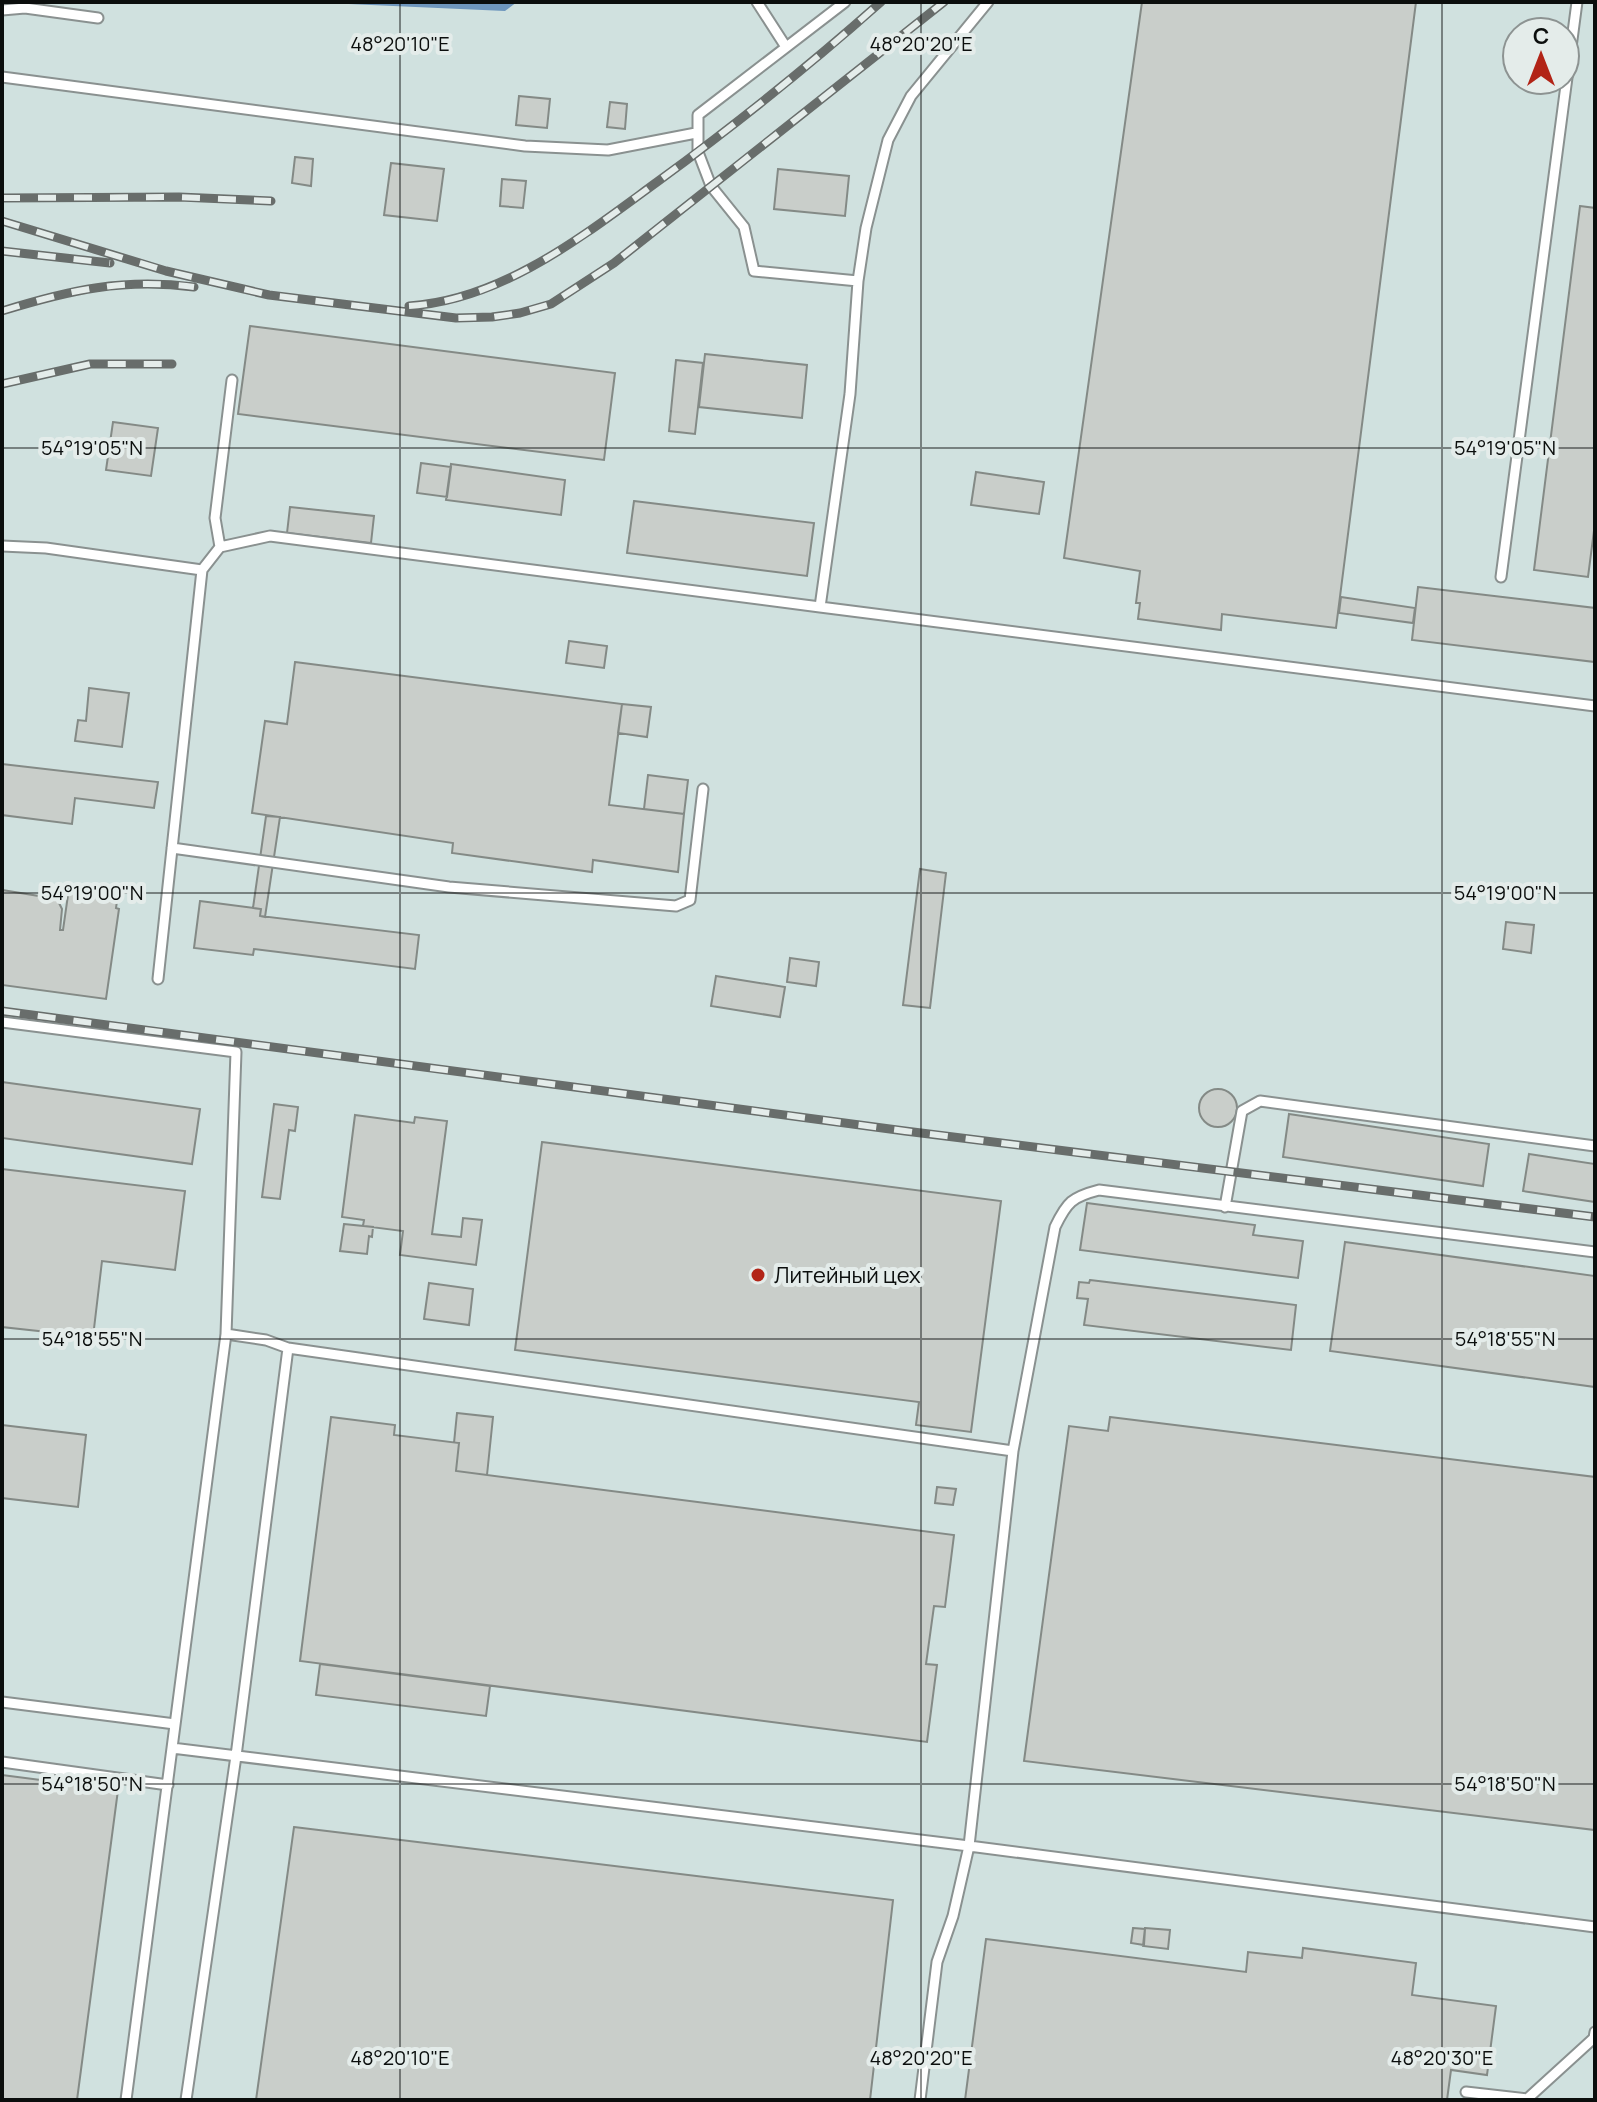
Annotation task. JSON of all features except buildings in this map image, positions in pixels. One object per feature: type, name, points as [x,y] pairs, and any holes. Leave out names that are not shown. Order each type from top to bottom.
[{"type":"lane","points":[[757,2],[786,47]]},
{"type":"lane","points":[[845,2],[698,115],[696,133],[698,152],[711,186],[744,227],[754,271],[858,281]]},
{"type":"lane","points":[[820,607],[850,394],[858,281],[866,228],[888,140],[911,96],[988,2]]},
{"type":"lane","points":[[1501,577],[1577,2]]},
{"type":"lane","points":[[2,10],[25,8],[98,18]]},
{"type":"lane","points":[[2,77],[525,146],[608,150],[696,133]]},
{"type":"lane","points":[[220,547],[215,518],[232,380]]},
{"type":"lane","points":[[158,979],[202,570],[220,547],[270,536],[1595,706]]},
{"type":"lane","points":[[2,546],[46,548],[202,570]]},
{"type":"lane","points":[[172,848],[449,887],[676,906],[690,900],[703,789]]},
{"type":"lane","points":[[2,1022],[236,1052],[226,1334],[126,2100]]},
{"type":"lane","points":[[1225,1207],[1242,1111],[1260,1101],[1595,1146]]},
{"type":"lane","points":[[920,2100],[937,1962],[953,1916],[969,1846],[1013,1451],[1055,1227],[1065,1206],[1079,1195],[1099,1190],[1595,1252]]},
{"type":"lane","points":[[226,1334],[266,1340],[288,1348],[1013,1451]]},
{"type":"lane","points":[[186,2100],[236,1756],[288,1348]]},
{"type":"lane","points":[[2,1702],[175,1724]]},
{"type":"lane","points":[[172,1748],[1595,1927]]},
{"type":"lane","points":[[2,1762],[168,1785]]},
{"type":"lane","points":[[1466,2092],[1527,2099],[1594,2038],[1595,2032]]},
{"type":"shaded area","points":[[2,2],[1595,2],[1595,2100],[2,2100]]},
{"type":"water","points":[[304,2],[517,2],[505,11]]},
{"type":"railway","points":[[409,306],[477,292],[541,262],[571,243],[743,117],[881,2]]},
{"type":"railway","points":[[2,221],[166,271],[269,295],[456,318],[520,313],[551,304],[614,263],[944,2]]},
{"type":"railway","points":[[2,198],[179,197],[271,201]]},
{"type":"railway","points":[[2,251],[110,263]]},
{"type":"railway","points":[[2,311],[51,297],[120,285],[194,287]]},
{"type":"railway","points":[[2,384],[90,364],[172,364]]},
{"type":"railway","points":[[2,1011],[905,1131],[1595,1217]]},
{"type":"place","name":"Литейный цех","points":[[758,1275]]}]
